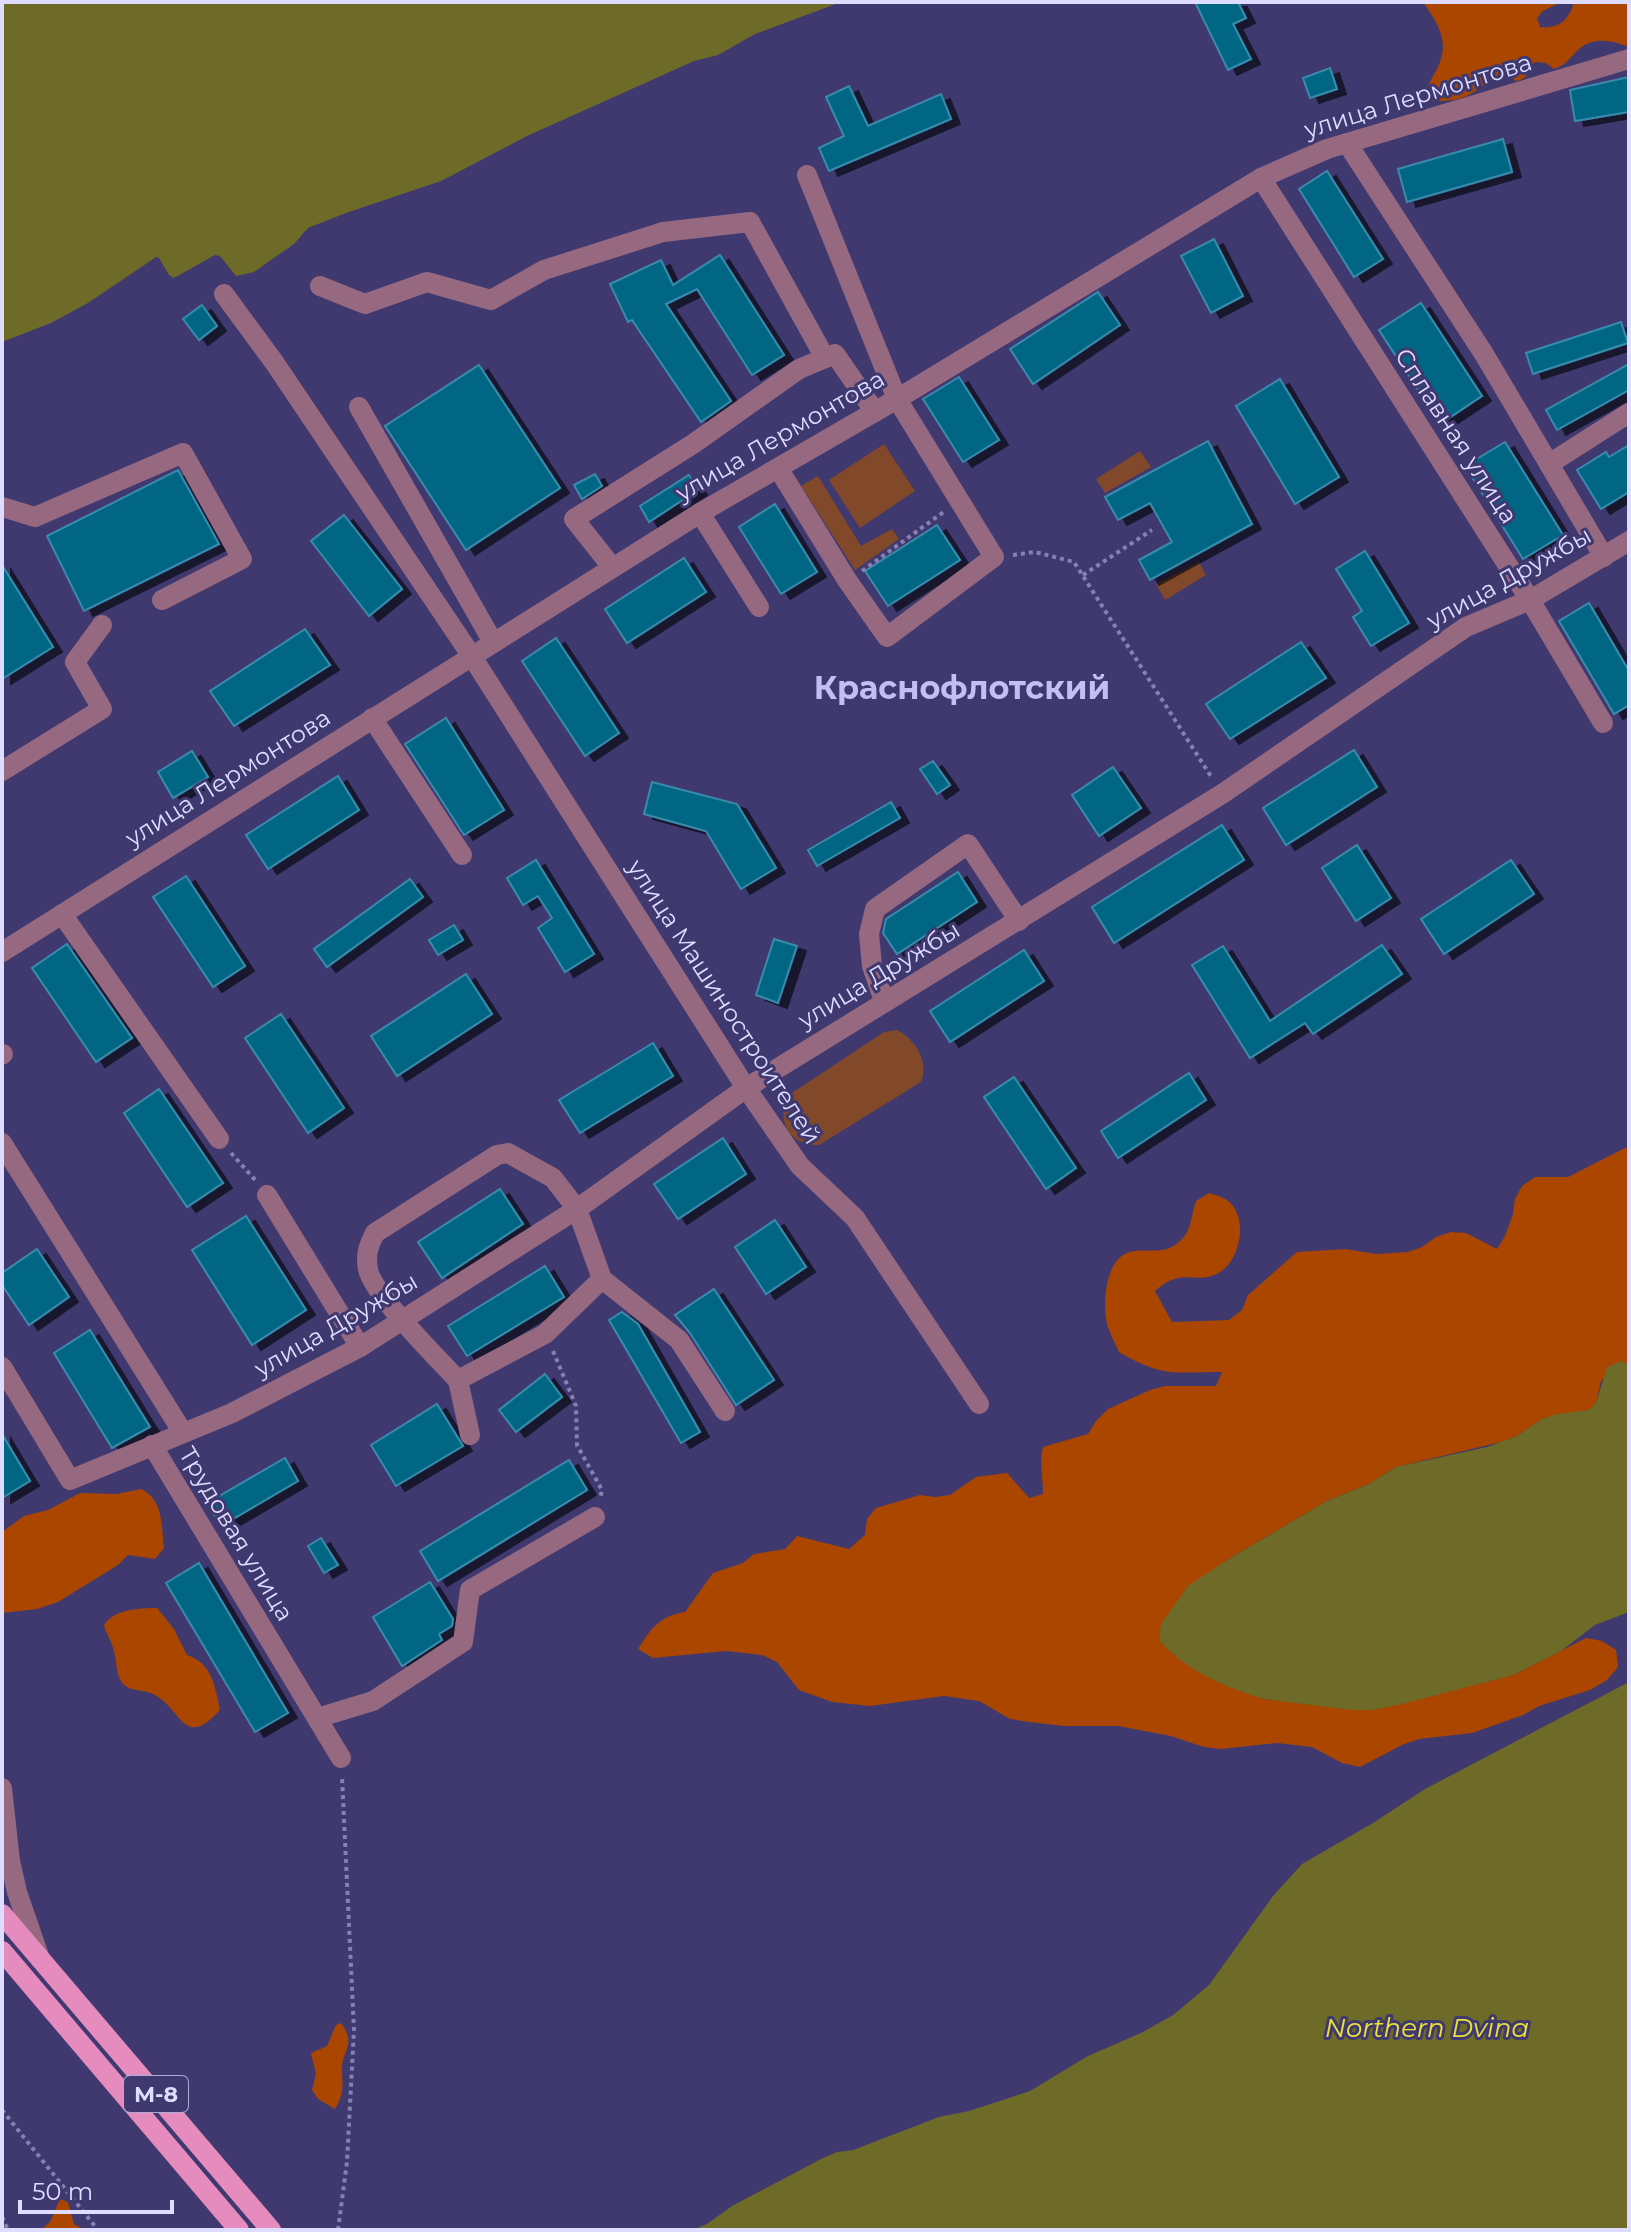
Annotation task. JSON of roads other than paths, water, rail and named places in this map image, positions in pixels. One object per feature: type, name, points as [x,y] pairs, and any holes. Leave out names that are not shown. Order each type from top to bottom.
[{"type":"main road","points":[[2,1914],[40,1959]]},
{"type":"main road","points":[[2,1951],[239,2230]]},
{"type":"main road","name":"М-8","points":[[40,1959],[271,2230]]},
{"type":"street","name":"улица Лермонтова","points":[[2,952],[612,567],[897,399],[1261,178],[1327,149],[1629,59]]},
{"type":"street","points":[[1347,143],[1484,354],[1604,557]]},
{"type":"street","points":[[778,468],[847,580],[887,637],[994,557],[897,399],[807,175]]},
{"type":"street","name":"Сплавная улица","points":[[1261,178],[1530,600],[1603,723]]},
{"type":"street","points":[[320,286],[365,304],[427,282],[491,300],[544,270],[663,232],[750,222],[825,358]]},
{"type":"street","name":"улица Машиностроителей","points":[[224,294],[274,362],[471,655],[746,1088],[800,1166],[855,1218],[979,1404]]},
{"type":"street","points":[[612,567],[574,519],[693,444],[799,369],[835,354],[875,412]]},
{"type":"street","points":[[359,407],[493,642]]},
{"type":"street","points":[[1549,464],[1629,413]]},
{"type":"street","points":[[2,507],[35,517],[183,453],[242,559],[162,600]]},
{"type":"street","points":[[700,513],[759,607]]},
{"type":"street","name":"улица Дружбы","points":[[152,1445],[232,1413],[360,1347],[577,1209],[746,1088],[1222,794],[1466,627],[1530,600],[1629,541]]},
{"type":"street","points":[[2,771],[102,709],[75,662],[102,625]]},
{"type":"street","points":[[372,718],[462,855]]},
{"type":"street","points":[[884,1001],[872,966],[869,934],[875,909],[968,844],[1019,921]]},
{"type":"street","points":[[62,914],[219,1139]]},
{"type":"street","points":[[2,1143],[182,1431]]},
{"type":"street","points":[[470,1435],[458,1380],[402,1320],[368,1272],[367,1248],[375,1233],[497,1155],[508,1153],[553,1178],[577,1209],[602,1279],[679,1340],[725,1411]]},
{"type":"street","points":[[267,1195],[360,1347]]},
{"type":"street","points":[[458,1380],[545,1334],[602,1279]]},
{"type":"street","name":"Трудовая улица","points":[[2,1367],[70,1480],[152,1445],[341,1758]]},
{"type":"street","points":[[317,1718],[373,1701],[463,1642],[470,1590],[595,1517]]},
{"type":"street","points":[[2,1788],[10,1861],[40,1959]]},
{"type":"water","points":[[2,2],[841,2],[755,34],[718,55],[694,61],[527,136],[441,181],[308,228],[294,244],[254,272],[236,276],[220,256],[215,255],[174,278],[156,257],[88,303],[51,323],[2,342]]},
{"type":"water","points":[[1621,1361],[1629,1364],[1629,1612],[1595,1625],[1561,1651],[1513,1675],[1372,1710],[1352,1710],[1250,1695],[1194,1669],[1159,1640],[1161,1624],[1188,1586],[1227,1560],[1327,1501],[1369,1484],[1396,1467],[1487,1447],[1517,1436],[1542,1419],[1589,1410],[1596,1403],[1607,1367]]},
{"type":"water","name":"Northern Dvina","points":[[1629,1682],[1629,2230],[693,2230],[821,2159],[939,2117],[969,2111],[1030,2091],[1088,2056],[1173,2015],[1209,1985],[1273,1896],[1302,1864],[1425,1789]]},
{"type":"district","name":"Краснофлотский","points":[[962,688]]}]
